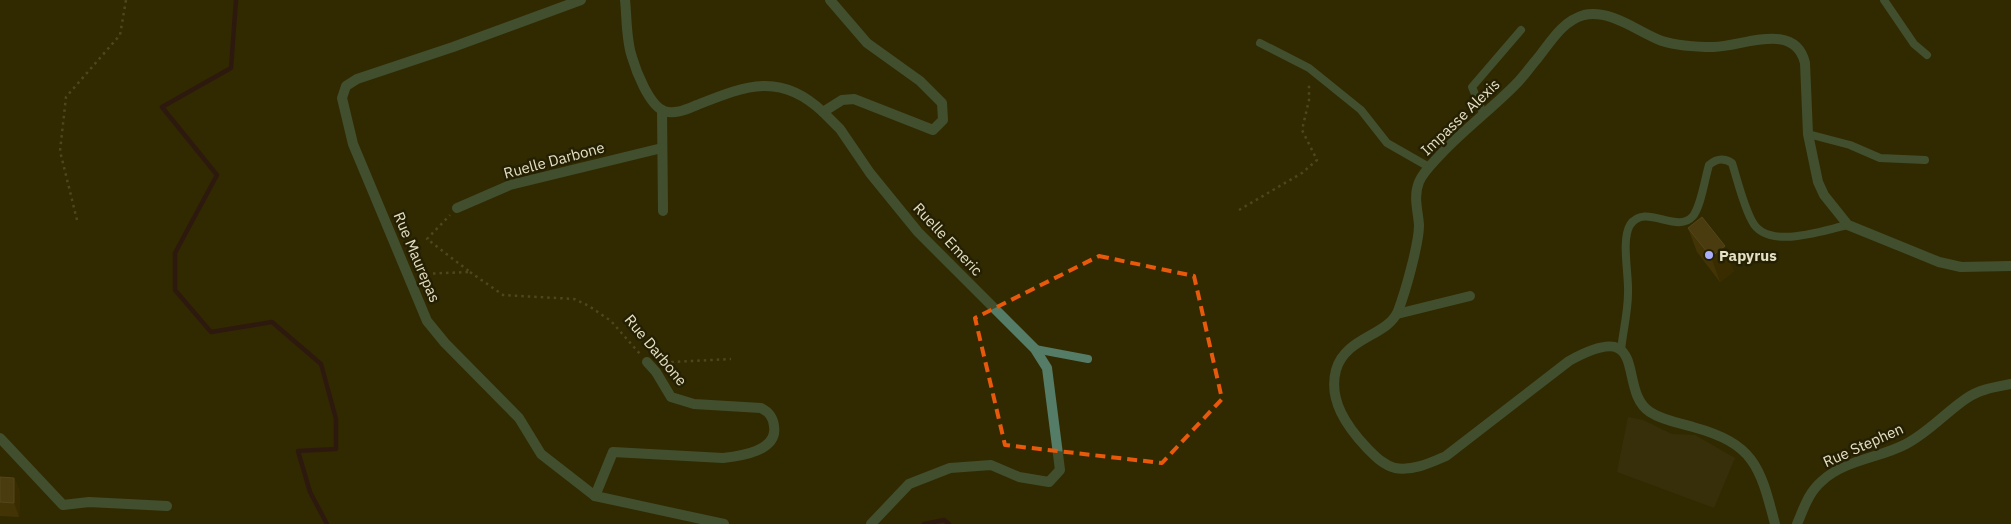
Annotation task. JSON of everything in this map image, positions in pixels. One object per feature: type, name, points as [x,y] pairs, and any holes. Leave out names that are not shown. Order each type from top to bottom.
[{"type":"street","name":"Rue Maurepas","points":[[581,0],[453,47],[357,79],[346,86],[342,98],[353,144],[427,321],[445,343],[519,418],[541,454],[595,496],[724,524]]},
{"type":"street","points":[[625,0],[632,56],[651,101],[662,110],[663,211]]},
{"type":"street","points":[[823,112],[842,100],[854,99],[932,130],[943,120],[942,103],[920,81],[868,43],[830,0]]},
{"type":"street","name":"Impasse Alexis","points":[[1397,314],[1418,242],[1416,189],[1420,178],[1483,113],[1518,83],[1562,28],[1571,21],[1596,14],[1606,16],[1663,41],[1693,47],[1717,47],[1772,38],[1785,39],[1796,44],[1803,53],[1805,63],[1808,134],[1818,182],[1824,195],[1848,224]]},
{"type":"street","name":"Ruelle Emeric","points":[[662,110],[671,113],[684,110],[742,87],[760,85],[783,88],[810,99],[840,128],[870,173],[918,232],[1036,349],[1047,368],[1060,470],[1049,482],[1019,477],[991,465],[950,468],[909,484],[871,524]]},
{"type":"street","name":"Ruelle Darbone","points":[[456,208],[510,185],[662,148]]},
{"type":"street","points":[[1848,224],[1939,262],[1960,267],[2011,266]]},
{"type":"street","points":[[1470,296],[1397,314],[1386,325],[1355,344],[1345,354],[1337,368],[1334,385],[1343,417],[1352,432],[1381,462],[1394,468],[1410,468],[1427,465],[1446,456],[1569,361],[1589,350],[1601,346],[1613,346],[1621,350],[1630,364],[1638,394],[1648,411],[1658,417],[1720,434],[1745,453],[1756,466],[1765,486],[1775,524]]},
{"type":"street","name":"Rue Darbone","points":[[595,496],[613,452],[723,458],[740,456],[760,449],[768,444],[773,437],[775,427],[769,412],[753,407],[694,404],[671,397],[656,372],[647,362]]},
{"type":"street","name":"Rue Stephen","points":[[1797,524],[1807,497],[1822,480],[1837,471],[1906,444],[1925,432],[1967,398],[1982,390],[2011,384]]},
{"type":"street","points":[[0,438],[63,505],[89,502],[167,506]]},
{"type":"lane","points":[[1884,0],[1914,44],[1927,55]]},
{"type":"lane","points":[[1483,113],[1472,87],[1521,30]]},
{"type":"lane","points":[[1260,43],[1309,68],[1361,110],[1387,143],[1429,167]]},
{"type":"lane","points":[[1808,134],[1850,145],[1880,158],[1926,160]]},
{"type":"lane","points":[[1621,350],[1628,295],[1626,244],[1628,229],[1640,217],[1682,222],[1689,220],[1696,211],[1709,165],[1714,160],[1721,159],[1732,163],[1752,222],[1761,232],[1770,237],[1783,238],[1848,224]]},
{"type":"lane","points":[[1036,349],[1088,359]]},
{"type":"path","points":[[77,220],[60,151],[66,97],[120,35],[126,0]]},
{"type":"path","points":[[1239,210],[1302,173],[1317,160],[1302,130],[1309,100],[1309,68]]},
{"type":"path","points":[[456,208],[427,239],[470,272]]},
{"type":"path","points":[[408,273],[470,272]]},
{"type":"path","name":"Rue Darbone","points":[[470,272],[503,295],[574,299],[589,306],[611,321],[647,362]]},
{"type":"path","points":[[656,372],[672,362],[731,359]]},
{"type":"highlighted area","points":[[1099,256],[1194,276],[1222,399],[1162,463],[1005,445],[975,318]]},
{"type":"shaded area","points":[[1628,417],[1643,420],[1672,434],[1695,435],[1735,458],[1714,508],[1617,472]]},
{"type":"building","points":[[1702,217],[1725,246],[1711,257],[1688,228]]},
{"type":"building","points":[[0,477],[14,478],[14,503],[0,502]]},
{"type":"waterway","points":[[236,0],[231,68],[162,107],[217,175],[175,253],[175,290],[211,332],[272,322],[321,364],[336,419],[336,449],[298,451],[310,492],[327,524]]},
{"type":"waterway","points":[[924,524],[944,520],[949,524]]},
{"type":"place","name":"Papyrus","points":[[1709,255]]}]
